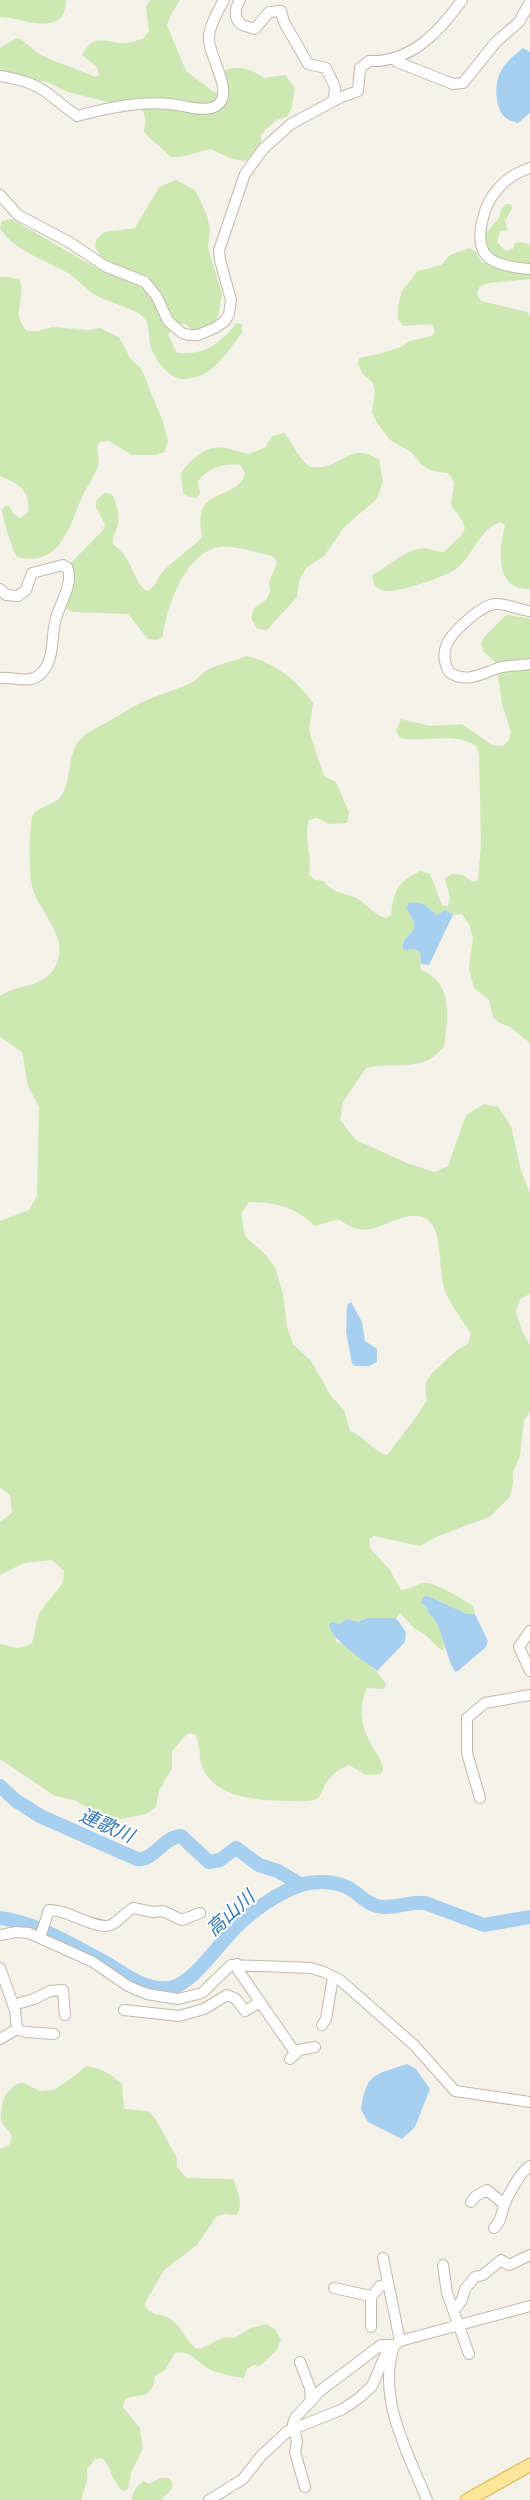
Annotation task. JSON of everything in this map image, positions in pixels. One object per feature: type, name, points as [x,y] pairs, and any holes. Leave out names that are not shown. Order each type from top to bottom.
[{"type":"main road","points":[[467,2500],[530,2465]]},
{"type":"street","points":[[0,76],[35,84],[51,93],[77,116],[118,105],[163,103],[207,108],[217,106],[223,97],[224,86],[213,60],[209,36],[224,0]]},
{"type":"street","points":[[240,0],[236,8],[236,14],[242,25],[255,28],[269,12],[281,11],[284,15],[284,22],[305,60],[312,66],[326,68],[336,87],[334,99],[326,106]]},
{"type":"street","points":[[0,195],[18,215],[70,242],[105,266],[146,282],[175,328],[189,335],[198,335],[215,328],[225,321],[231,307],[220,260],[220,250],[245,174],[263,149],[291,124],[341,97],[358,91],[360,68],[369,61],[388,60],[415,48],[442,27],[462,0]]},
{"type":"street","points":[[397,62],[453,84],[463,83],[496,42],[519,22],[530,2]]},
{"type":"street","points":[[369,61],[376,65],[397,62],[410,55],[415,48]]},
{"type":"street","points":[[530,168],[518,173],[507,181],[491,199],[482,226],[481,240],[486,255],[493,260],[530,269]]},
{"type":"street","points":[[0,590],[6,595],[18,596],[26,590],[32,573],[63,565],[70,571],[69,580],[54,623],[50,655],[41,672],[28,680],[0,678]]},
{"type":"street","points":[[530,611],[503,605],[486,607],[457,629],[445,647],[444,658],[449,672],[461,678],[478,676],[503,667],[530,664]]},
{"type":"street","points":[[530,1632],[519,1647],[530,1671]]},
{"type":"street","points":[[480,1798],[467,1753],[467,1718],[485,1703],[530,1695]]},
{"type":"street","points":[[41,1933],[49,1910],[69,1913],[104,1926],[114,1924],[133,1908],[152,1912],[163,1911],[182,1920],[200,1914]]},
{"type":"street","points":[[0,1935],[16,1932],[41,1933],[93,1962],[128,1986],[161,1997],[178,2000],[202,1993],[222,1971],[231,1965],[311,1968],[333,1977],[414,2046],[454,2091],[530,2102]]},
{"type":"street","points":[[238,1964],[238,1970],[293,2056],[299,2050],[315,2047]]},
{"type":"street","points":[[0,1968],[3,1982],[13,2005],[17,2029]]},
{"type":"street","points":[[322,2025],[326,2019],[333,1977]]},
{"type":"street","points":[[13,2005],[34,1999],[50,1991],[63,1990],[65,2015]]},
{"type":"street","points":[[124,2010],[179,2016],[204,2009],[227,1995],[236,1999],[245,2011],[260,2002]]},
{"type":"street","points":[[17,2029],[25,2032],[54,2034]]},
{"type":"street","points":[[0,2039],[17,2029]]},
{"type":"street","points":[[494,2228],[500,2220],[504,2204],[522,2171],[530,2166]]},
{"type":"street","points":[[470,2202],[487,2190],[504,2204]]},
{"type":"street","points":[[454,2311],[462,2300],[465,2288],[475,2277],[483,2275],[501,2260],[509,2266],[530,2255]]},
{"type":"street","points":[[383,2258],[397,2343],[388,2370],[391,2409],[427,2500]]},
{"type":"street","points":[[443,2265],[447,2293],[469,2354]]},
{"type":"street","points":[[371,2327],[371,2296],[380,2286],[388,2284]]},
{"type":"street","points":[[334,2288],[371,2296]]},
{"type":"street","points":[[305,2487],[295,2452],[297,2441],[295,2418],[311,2400],[381,2345],[397,2343],[458,2324],[530,2306]]},
{"type":"street","points":[[209,2500],[243,2479],[273,2444],[295,2428],[343,2409],[366,2393],[377,2378],[387,2351],[397,2343]]},
{"type":"street","points":[[300,2362],[310,2388],[311,2400]]},
{"type":"green space","points":[[0,0],[66,0],[64,12],[59,20],[41,24],[0,17]]},
{"type":"green space","points":[[150,0],[180,0],[167,25],[186,71],[214,92],[219,92],[223,71],[234,68],[244,68],[264,78],[285,75],[295,88],[292,108],[287,117],[276,120],[261,134],[261,146],[246,161],[232,159],[210,149],[181,157],[170,157],[144,131],[146,120],[143,111],[68,92],[47,82],[0,73],[0,48],[17,38],[43,56],[95,77],[99,75],[97,67],[82,55],[86,48],[91,43],[100,40],[123,43],[143,39],[149,31],[146,7]]},
{"type":"green space","points":[[176,180],[195,190],[207,215],[210,230],[208,248],[222,294],[218,317],[207,331],[197,333],[185,324],[175,324],[168,335],[177,353],[196,352],[211,347],[237,323],[242,324],[242,333],[218,363],[195,378],[185,379],[168,373],[159,363],[151,347],[147,322],[141,315],[99,297],[57,267],[21,249],[0,228],[2,221],[12,219],[101,271],[105,262],[95,247],[96,240],[104,232],[135,228],[159,187]]},
{"type":"green space","points":[[506,204],[511,204],[512,208],[505,221],[508,230],[500,231],[497,242],[506,251],[513,249],[515,243],[522,242],[530,245],[530,279],[489,283],[479,287],[477,294],[481,301],[527,312],[530,316],[530,589],[518,588],[510,583],[505,576],[502,567],[501,546],[505,526],[501,522],[487,530],[462,564],[456,569],[412,587],[384,591],[375,587],[372,575],[406,553],[414,550],[429,549],[444,552],[461,536],[465,528],[462,520],[451,505],[454,484],[452,478],[447,473],[432,471],[422,465],[411,452],[390,440],[377,423],[372,412],[375,393],[373,383],[362,373],[358,364],[359,358],[403,346],[409,341],[431,336],[435,332],[432,324],[403,326],[398,319],[398,306],[402,291],[418,271],[441,265],[450,255],[469,248],[476,252],[482,263],[491,262],[485,234],[499,218],[501,209]]},
{"type":"green space","points":[[0,277],[20,280],[19,312],[22,324],[27,331],[38,331],[52,327],[88,330],[100,328],[119,337],[130,358],[141,368],[163,422],[168,441],[164,452],[156,455],[132,455],[109,441],[100,442],[97,447],[99,464],[97,470],[84,493],[67,532],[53,551],[32,559],[17,557],[8,534],[2,510],[5,506],[9,506],[13,513],[20,518],[28,512],[28,499],[18,485],[0,476]]},
{"type":"green space","points":[[284,433],[310,467],[325,467],[354,454],[365,454],[379,460],[383,482],[377,499],[345,526],[324,556],[306,568],[299,581],[297,597],[267,630],[257,629],[251,618],[254,608],[266,600],[270,592],[269,583],[277,563],[273,556],[233,547],[220,547],[208,551],[197,559],[188,570],[174,596],[163,636],[157,640],[148,639],[128,614],[72,612],[62,605],[70,564],[103,530],[105,525],[96,507],[96,501],[104,493],[112,494],[118,512],[118,524],[113,544],[125,556],[137,580],[146,591],[154,585],[163,571],[172,562],[202,537],[200,524],[202,510],[206,504],[211,499],[237,485],[245,473],[240,465],[222,466],[211,470],[198,481],[200,494],[196,498],[189,497],[183,493],[181,473],[185,468],[200,454],[212,448],[225,448],[249,454],[266,447],[272,436]]},
{"type":"green space","points":[[506,615],[530,618],[530,1043],[510,1027],[498,1022],[493,1017],[489,1000],[474,988],[469,968],[473,938],[469,924],[462,914],[453,915],[446,910],[438,915],[407,909],[414,922],[414,928],[402,944],[420,952],[421,970],[432,976],[444,992],[447,1025],[444,1047],[431,1059],[422,1062],[366,1068],[343,1102],[340,1120],[356,1140],[407,1163],[434,1172],[448,1166],[466,1115],[484,1104],[498,1107],[511,1126],[521,1171],[530,1194],[530,1294],[520,1299],[516,1311],[522,1331],[530,1345],[530,1412],[524,1420],[520,1456],[513,1472],[510,1497],[489,1517],[438,1536],[420,1546],[374,1536],[369,1539],[371,1549],[390,1570],[401,1590],[418,1584],[428,1583],[448,1591],[473,1606],[475,1614],[467,1614],[428,1596],[421,1603],[427,1607],[429,1614],[436,1620],[441,1630],[444,1649],[441,1650],[424,1634],[414,1628],[400,1613],[396,1618],[367,1618],[358,1622],[347,1619],[339,1624],[332,1622],[336,1641],[364,1660],[386,1684],[384,1689],[367,1688],[362,1704],[362,1719],[366,1734],[382,1765],[383,1771],[380,1774],[366,1775],[349,1765],[333,1774],[320,1796],[311,1801],[269,1800],[244,1797],[222,1789],[212,1782],[203,1769],[196,1735],[188,1733],[172,1751],[172,1768],[159,1791],[156,1807],[146,1814],[121,1819],[102,1817],[74,1800],[55,1796],[0,1759],[0,1644],[19,1648],[32,1643],[39,1613],[63,1583],[64,1571],[52,1560],[24,1563],[0,1575],[0,1522],[12,1513],[10,1495],[0,1487],[0,1221],[29,1210],[37,1196],[39,1107],[28,1086],[22,1052],[0,1037],[0,996],[44,979],[55,967],[59,956],[57,935],[32,887],[30,850],[33,815],[55,802],[61,796],[67,783],[72,755],[78,742],[84,735],[140,703],[191,683],[208,669],[247,656],[276,668],[300,687],[313,703],[309,730],[324,776],[336,782],[349,813],[347,823],[329,824],[317,818],[309,820],[307,833],[310,860],[309,874],[315,880],[324,881],[330,888],[360,900],[378,915],[386,918],[391,915],[398,887],[421,871],[430,874],[442,905],[448,906],[450,898],[445,879],[451,874],[463,875],[473,882],[478,880],[481,843],[479,754],[476,746],[458,739],[400,738],[396,731],[401,719],[430,726],[462,724],[492,745],[503,746],[509,740],[511,732],[502,704],[496,663],[483,651],[481,644],[484,637]],"holes":[[[249,1202],[268,1203],[285,1207],[300,1214],[315,1226],[339,1219],[357,1229],[365,1230],[406,1217],[419,1216],[429,1220],[434,1229],[438,1240],[444,1288],[452,1305],[471,1334],[468,1344],[454,1352],[428,1378],[426,1382],[427,1400],[387,1455],[350,1431],[344,1410],[331,1396],[311,1361],[293,1344],[287,1327],[283,1294],[275,1267],[266,1255],[245,1236],[241,1214]]]},
{"type":"green space","points":[[86,2066],[105,2072],[122,2084],[124,2109],[148,2111],[155,2118],[177,2158],[177,2167],[187,2178],[233,2179],[239,2197],[240,2206],[237,2215],[224,2214],[216,2217],[197,2245],[164,2270],[145,2303],[146,2308],[176,2323],[197,2349],[220,2339],[234,2338],[251,2328],[266,2324],[275,2329],[281,2340],[277,2350],[260,2366],[254,2365],[247,2369],[244,2378],[213,2371],[187,2354],[175,2353],[165,2370],[155,2376],[154,2384],[149,2392],[125,2399],[123,2407],[140,2428],[143,2448],[131,2473],[128,2489],[124,2491],[117,2485],[102,2458],[95,2459],[87,2469],[87,2481],[81,2500],[0,2500],[0,2149],[9,2145],[12,2137],[1,2120],[3,2101],[12,2088],[22,2082],[40,2091],[54,2090]]},
{"type":"green space","points":[[160,2478],[169,2478],[173,2484],[171,2490],[161,2500],[132,2500],[135,2489],[141,2483],[144,2481],[149,2484]]},
{"type":"water","points":[[523,48],[530,52],[530,113],[518,123],[508,120],[503,115],[496,96],[496,89],[503,68]]},
{"type":"water","points":[[409,902],[424,904],[437,915],[446,910],[453,915],[429,965],[421,964],[420,952],[414,949],[404,950],[403,947],[404,942],[414,928],[414,922],[407,909]]},
{"type":"water","points":[[351,1302],[362,1322],[365,1341],[377,1349],[377,1362],[369,1366],[355,1366],[352,1364],[346,1332],[347,1305]]},
{"type":"water","points":[[428,1596],[467,1614],[475,1614],[488,1641],[486,1647],[458,1671],[455,1672],[437,1624],[429,1614],[427,1607],[421,1603],[423,1597]]},
{"type":"water","points":[[367,1618],[396,1618],[406,1632],[405,1642],[377,1671],[349,1650],[336,1637],[329,1624],[332,1622],[339,1624],[347,1619],[358,1622]]},
{"type":"water","points":[[407,2064],[416,2069],[430,2089],[415,2127],[402,2139],[368,2122],[361,2110],[366,2089],[374,2077]]},
{"type":"waterway","name":"連歌川","points":[[0,1786],[15,1800],[40,1816],[137,1859],[148,1857],[169,1840],[181,1836],[209,1862],[220,1860],[236,1848],[259,1865],[278,1871],[301,1885]]},
{"type":"waterway","name":"高山川","points":[[0,1918],[26,1924],[65,1941],[142,1984],[150,1987],[169,1988],[177,1986],[195,1972],[249,1915],[265,1903],[292,1888],[307,1883],[327,1882],[341,1885],[377,1906],[389,1907],[425,1903],[484,1925],[530,1917]]}]
